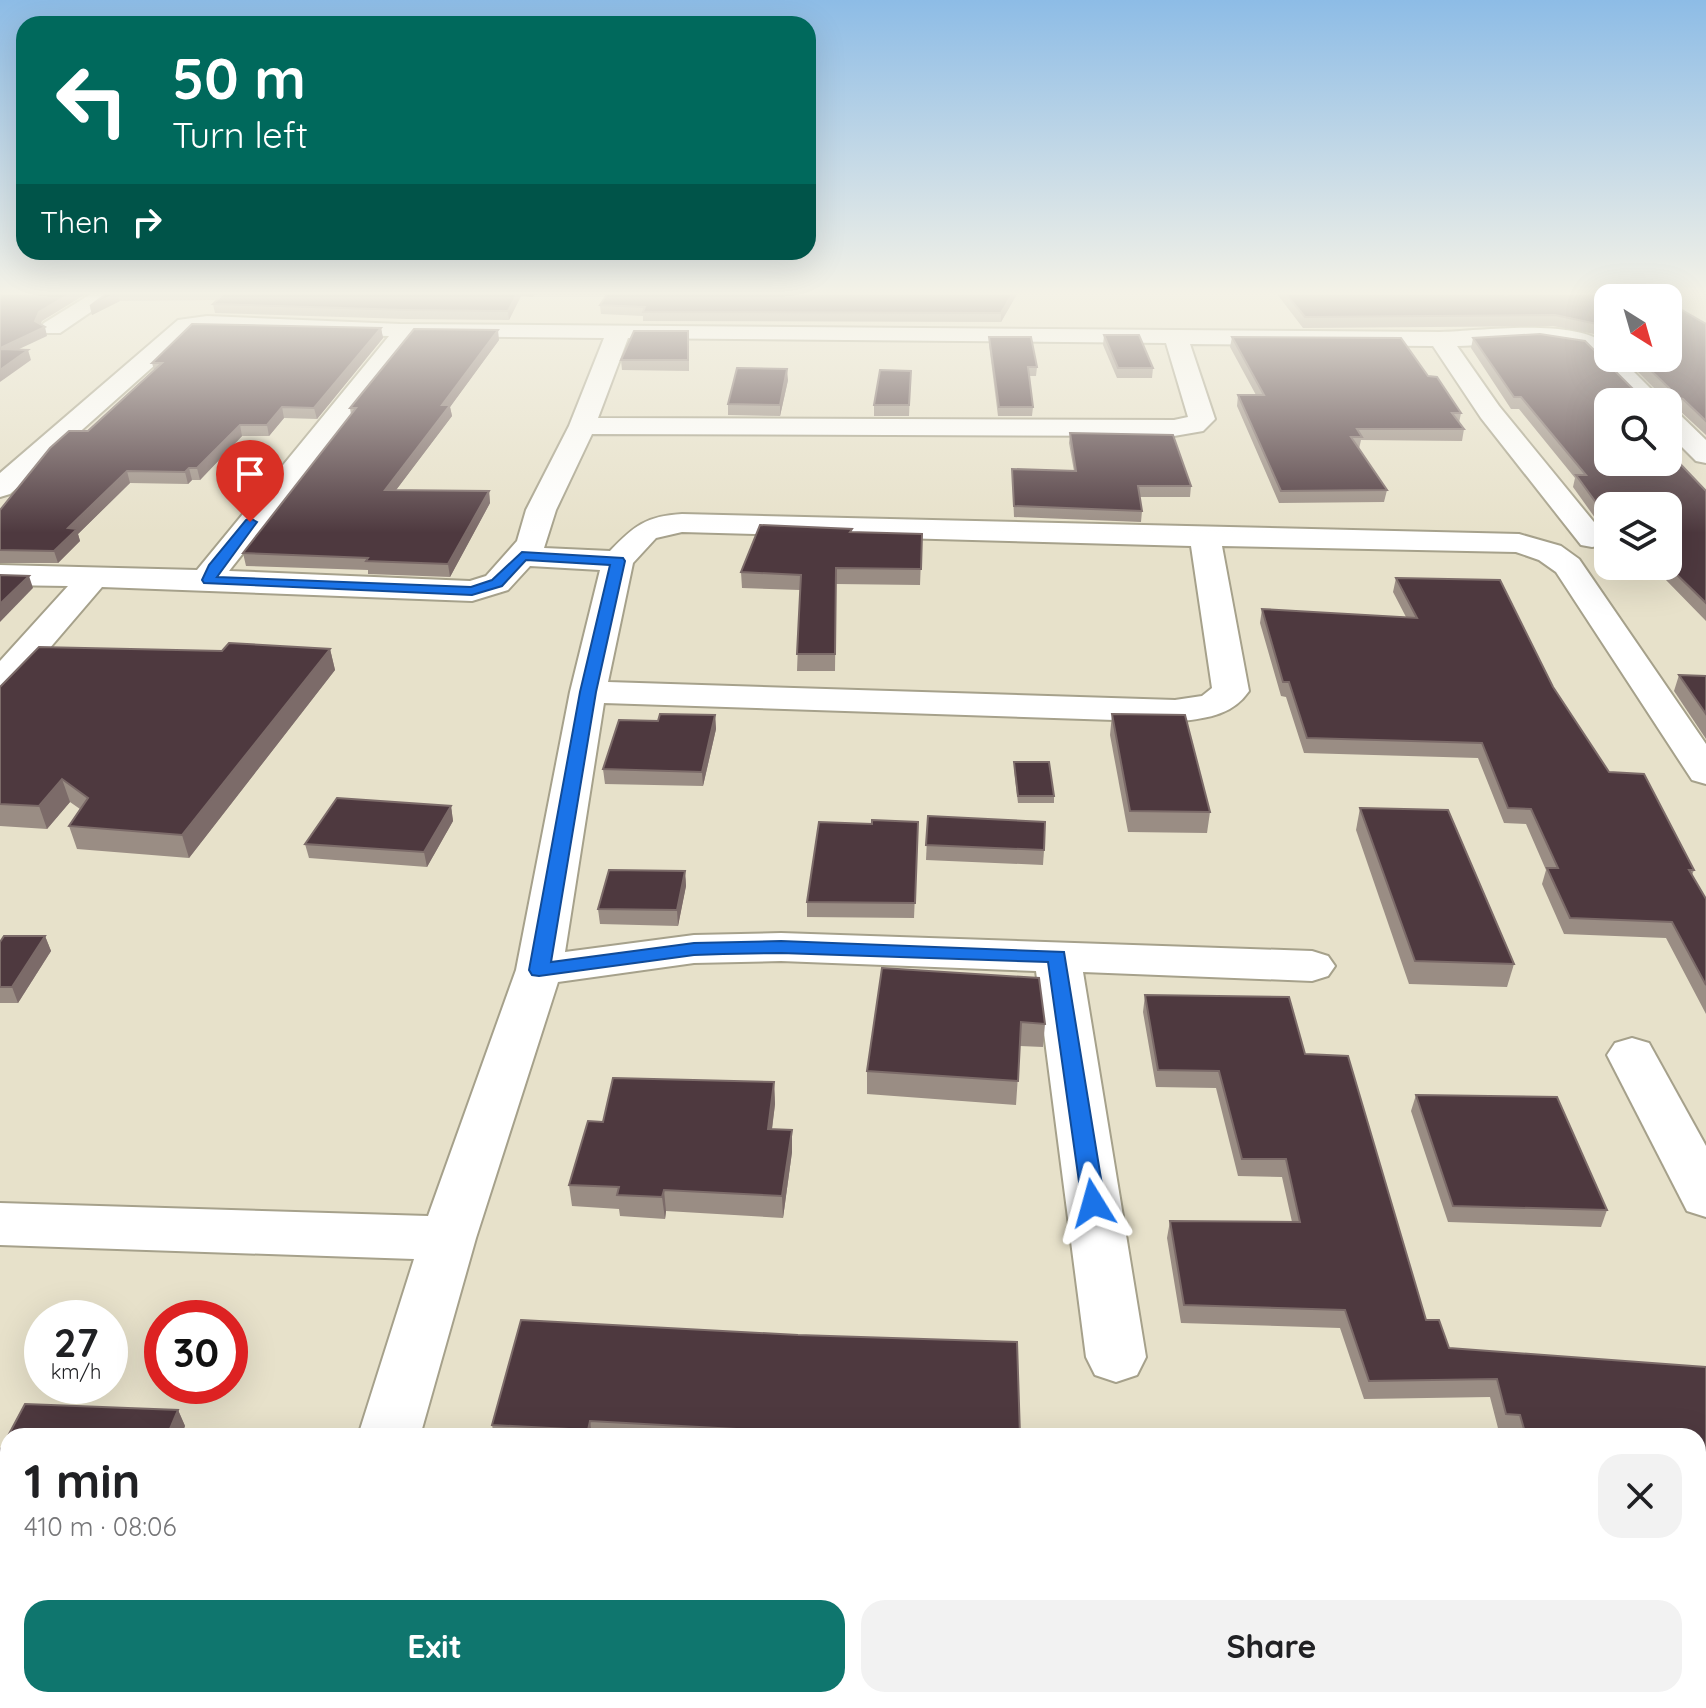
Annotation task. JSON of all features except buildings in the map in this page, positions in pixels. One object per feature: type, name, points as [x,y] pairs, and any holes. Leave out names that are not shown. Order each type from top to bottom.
[{"type":"street","points":[[0,488],[130,374]]},
{"type":"street","points":[[209,580],[214,568],[371,374]]},
{"type":"street","points":[[0,575],[472,591],[497,583],[532,542],[541,510],[582,426],[602,374]]},
{"type":"street","points":[[582,426],[1174,428],[1194,425],[1202,419],[1188,374]]},
{"type":"street","points":[[1464,374],[1490,412],[1592,538]]},
{"type":"street","points":[[1622,374],[1637,388]]},
{"type":"street","points":[[1682,432],[1706,455]]},
{"type":"street","points":[[391,1428],[448,1238],[539,970],[588,692],[618,561],[645,532],[665,524],[682,523],[1519,543],[1550,553],[1568,566],[1706,772]]},
{"type":"street","points":[[588,692],[1175,711],[1213,705],[1231,691],[1208,565],[1206,537]]},
{"type":"street","points":[[522,556],[618,561]]},
{"type":"street","points":[[0,677],[12,669],[91,580]]},
{"type":"street","points":[[539,970],[694,949],[737,948],[1312,966]]},
{"type":"street","points":[[1057,956],[1116,1357]]},
{"type":"street","points":[[1632,1055],[1706,1196]]},
{"type":"street","points":[[0,1224],[448,1238]]},
{"type":"route","points":[[250,522],[214,568],[209,580],[472,591],[497,583],[522,556],[618,561],[588,692],[539,970],[694,949],[723,948],[1057,956],[1093,1203]]}]
